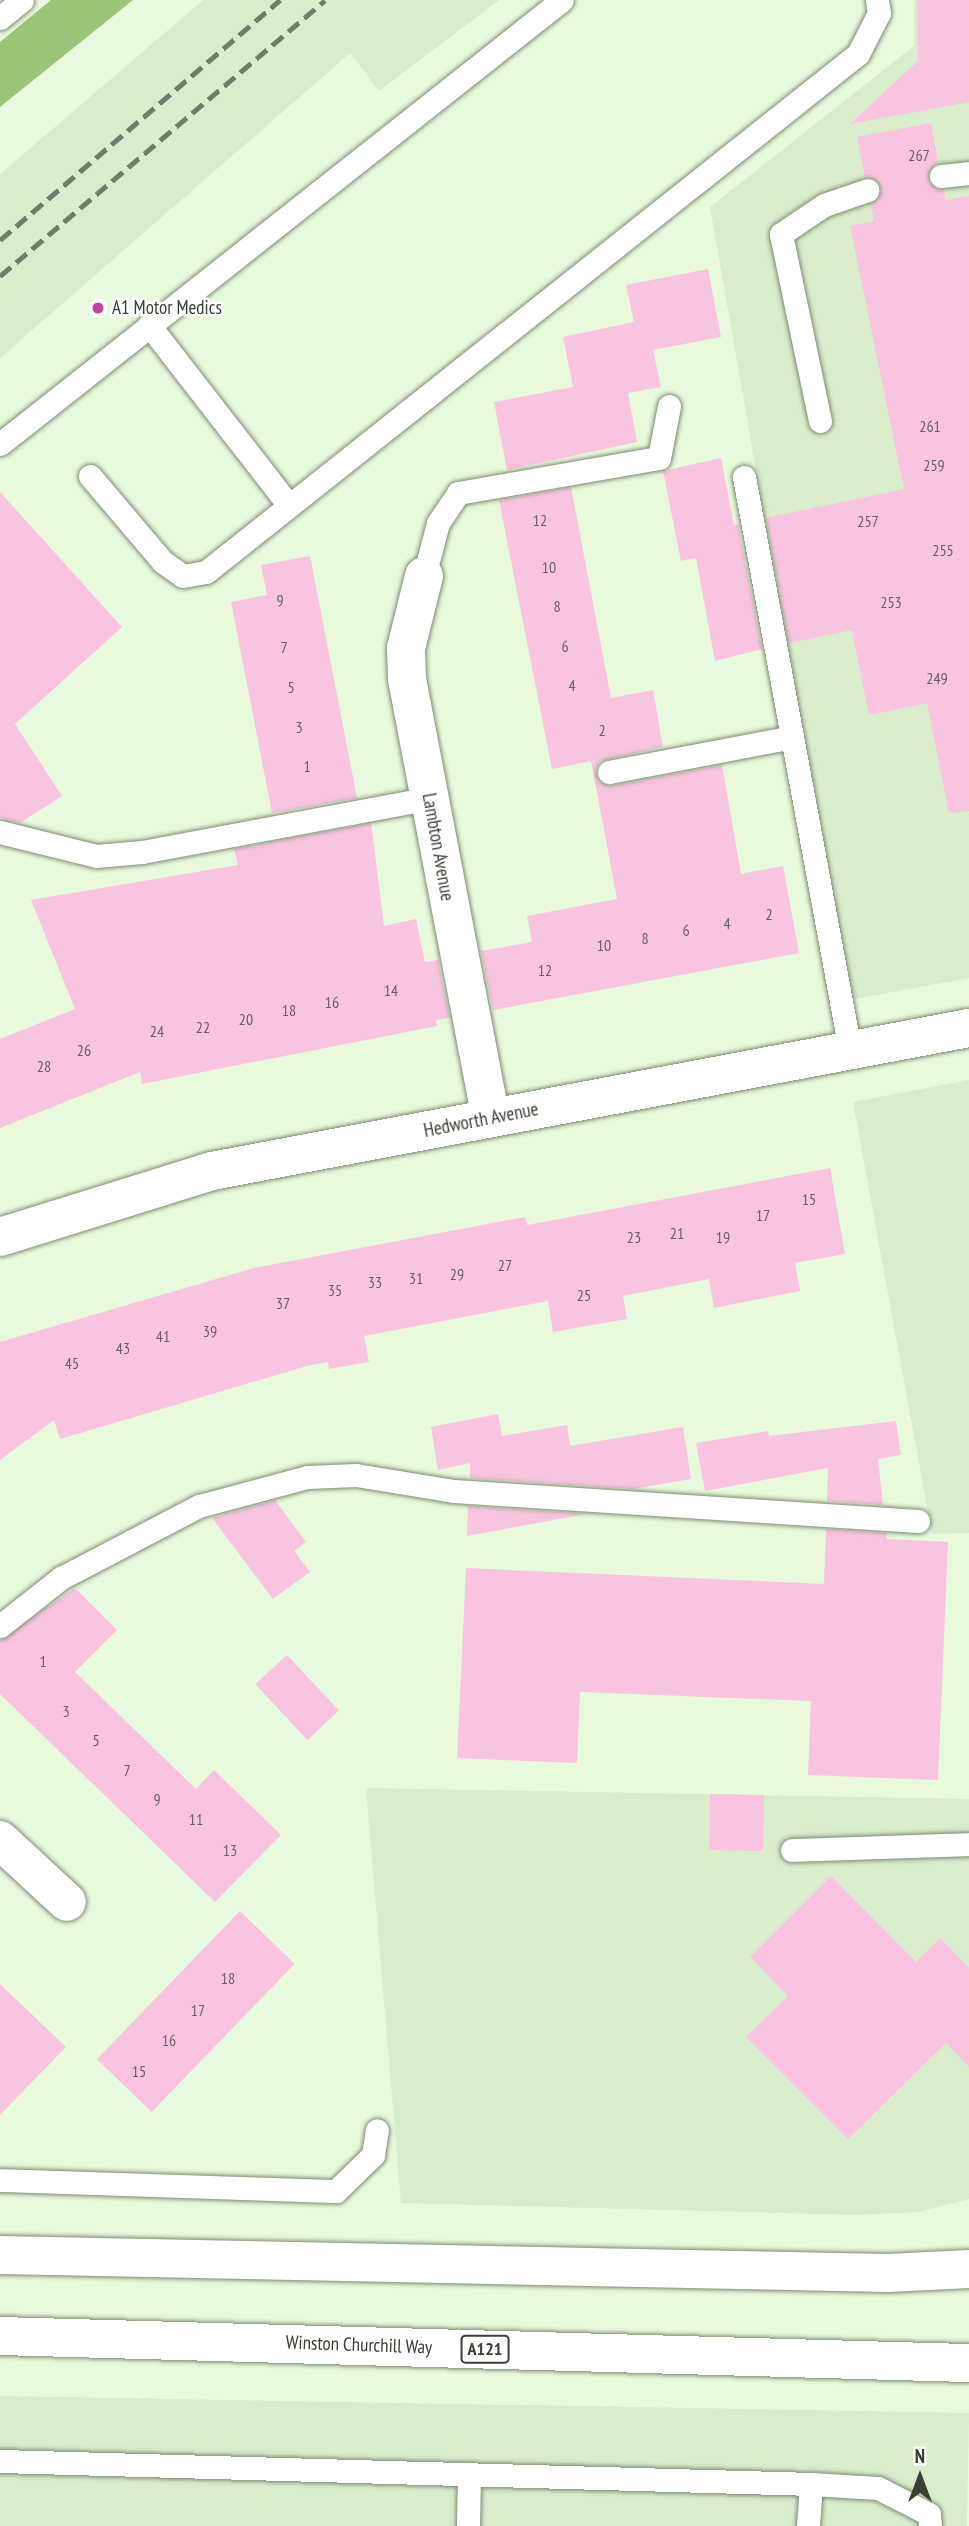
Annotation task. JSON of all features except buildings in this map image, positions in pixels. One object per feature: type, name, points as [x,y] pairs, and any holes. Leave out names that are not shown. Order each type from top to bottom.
[{"type":"main road","name":"Lambton Avenue","points":[[424,576],[405,648],[429,798],[491,1118]]},
{"type":"main road","name":"Hedworth Avenue","points":[[0,1237],[212,1171],[969,1028]]},
{"type":"main road","points":[[0,1840],[67,1902]]},
{"type":"main road","points":[[0,2255],[888,2273],[969,2269]]},
{"type":"main road","name":"Winston Churchill Way","points":[[0,2336],[969,2363]]},
{"type":"lane","points":[[0,18],[22,0]]},
{"type":"lane","points":[[0,444],[562,0]]},
{"type":"lane","points":[[90,476],[163,562],[183,576],[206,572],[288,504],[858,54],[879,13],[877,0]]},
{"type":"lane","points":[[941,176],[969,173]]},
{"type":"lane","points":[[820,421],[781,234],[824,205],[868,190]]},
{"type":"lane","points":[[149,325],[288,504]]},
{"type":"lane","points":[[424,576],[438,523],[458,493],[659,458],[669,406]]},
{"type":"lane","points":[[744,477],[850,1050]]},
{"type":"lane","points":[[609,772],[792,737]]},
{"type":"lane","points":[[0,832],[108,855],[429,798]]},
{"type":"lane","points":[[0,1626],[61,1578],[199,1506],[307,1477],[356,1475],[453,1491],[918,1521]]},
{"type":"lane","points":[[792,1850],[969,1844]]},
{"type":"lane","points":[[0,2180],[336,2191],[373,2155],[376,2130]]},
{"type":"lane","points":[[0,2461],[878,2488],[929,2514],[930,2526]]},
{"type":"lane","points":[[468,2526],[469,2474]]},
{"type":"lane","points":[[808,2526],[811,2484]]},
{"type":"shaded area","points":[[203,0],[499,0],[379,91],[350,53],[0,358],[0,174]]},
{"type":"shaded area","points":[[914,0],[969,0],[969,978],[849,1000],[710,207],[914,46]]},
{"type":"shaded area","points":[[969,1080],[969,1533],[932,1534],[853,1102]]},
{"type":"shaded area","points":[[366,1788],[969,1799],[969,2199],[917,2212],[856,2215],[401,2203]]},
{"type":"shaded area","points":[[0,2396],[969,2413],[967,2526],[0,2526]]},
{"type":"green space","points":[[51,0],[133,0],[0,107],[0,42]]},
{"type":"railway","points":[[0,240],[280,0]]},
{"type":"railway","points":[[0,276],[325,0]]},
{"type":"place","name":"A1 Motor Medics","points":[[98,308]]}]
